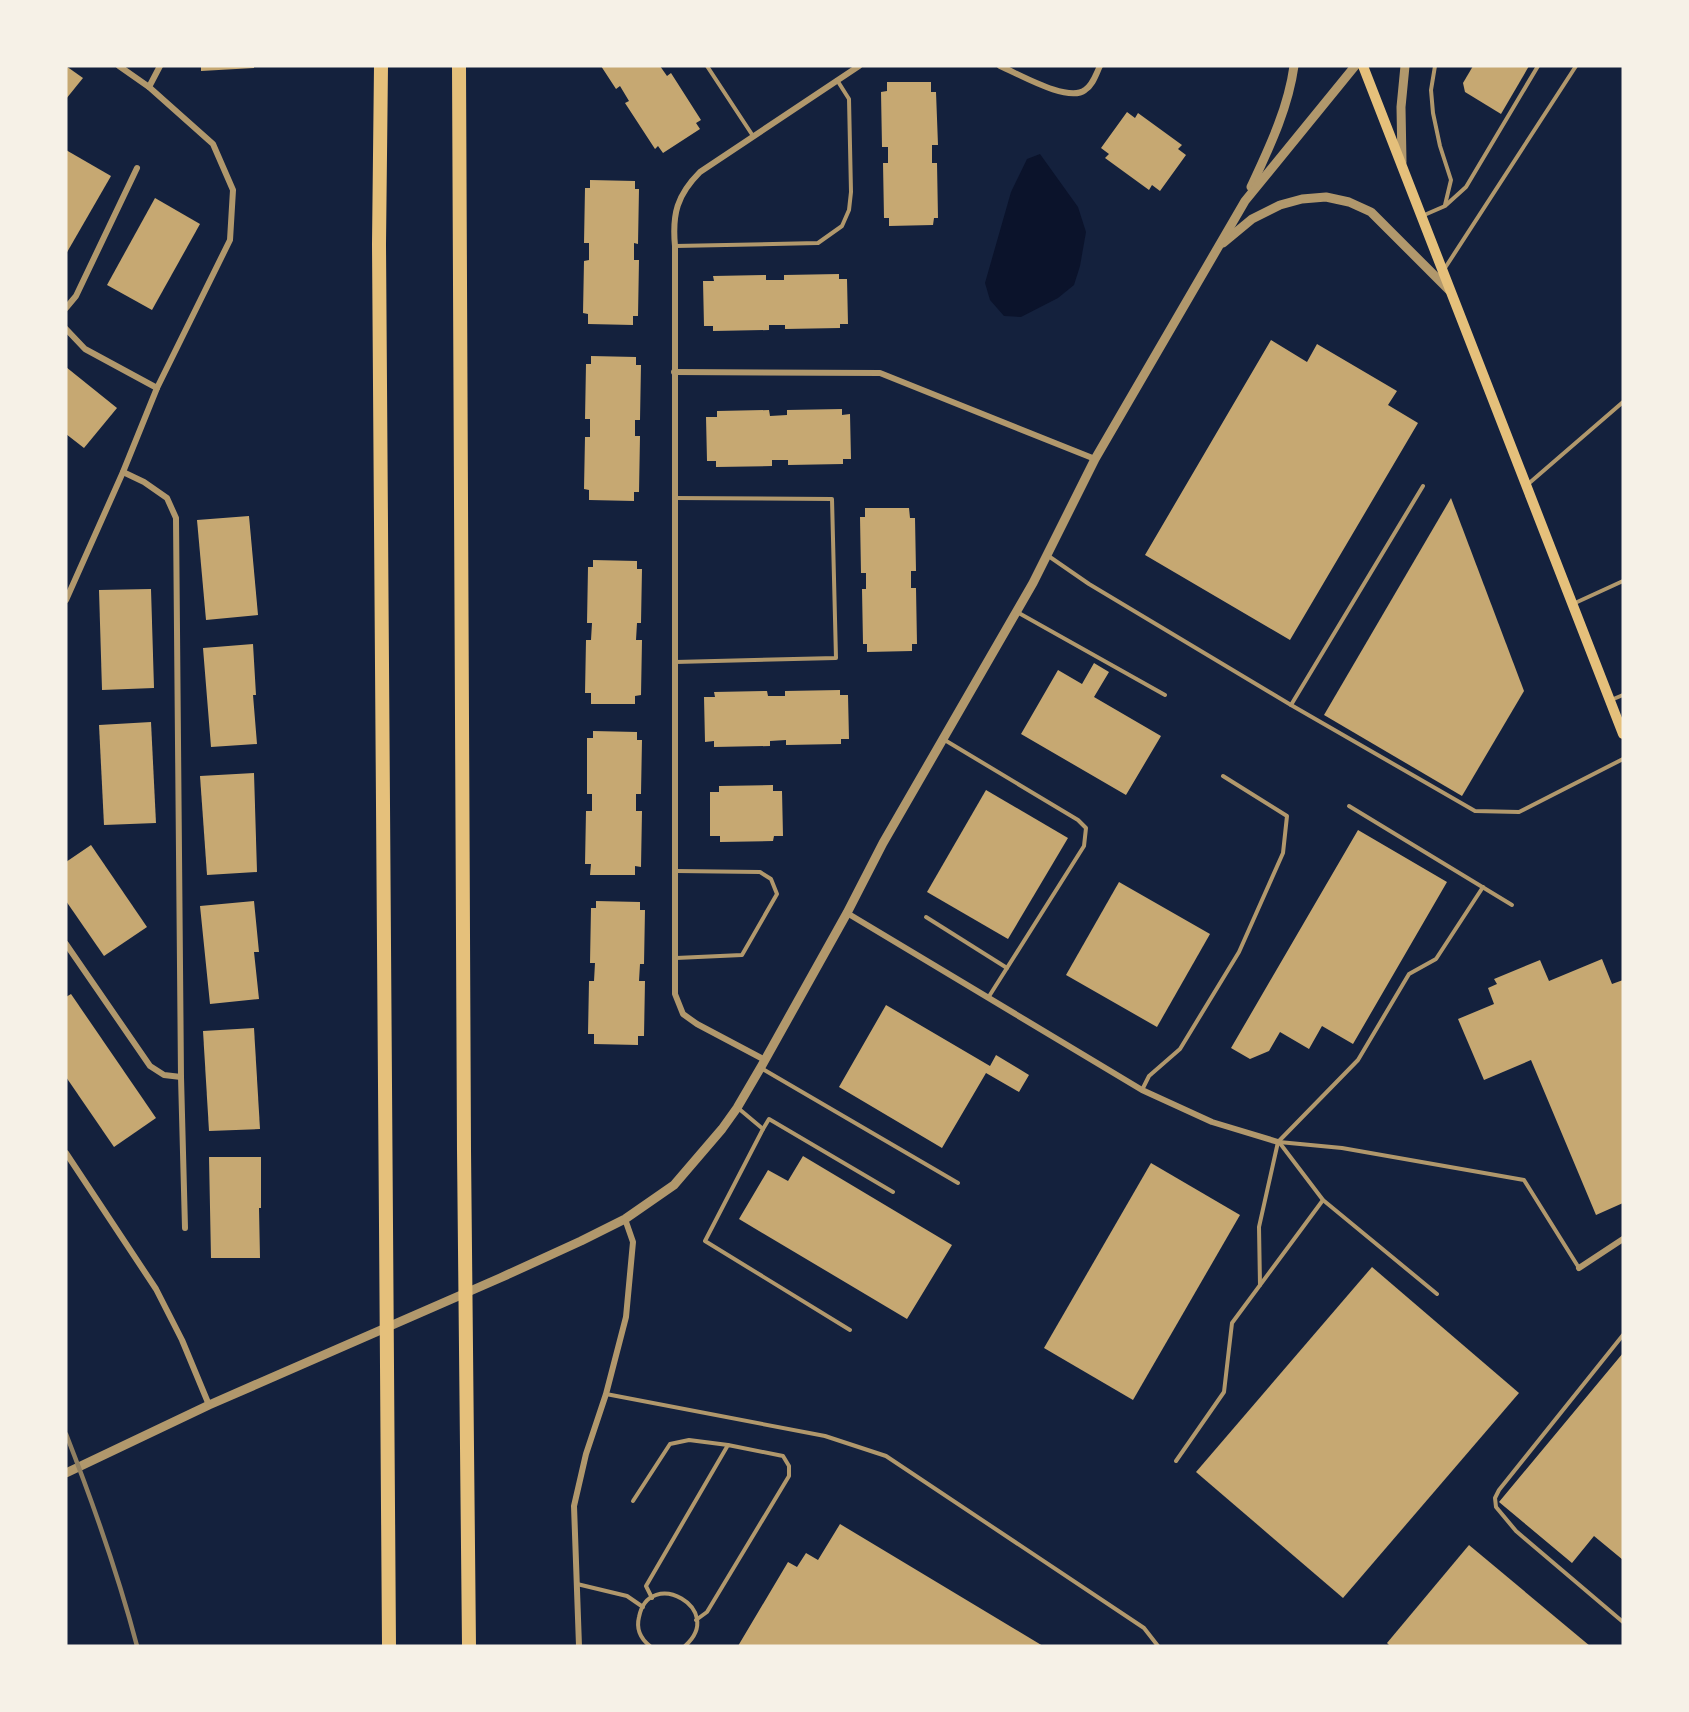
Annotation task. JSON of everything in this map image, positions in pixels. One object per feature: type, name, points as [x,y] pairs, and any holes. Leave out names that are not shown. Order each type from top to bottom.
[{"type":"highway","points":[[381,66],[379,244],[389,1646]]},
{"type":"highway","points":[[459,66],[469,1646]]},
{"type":"main road","points":[[1363,66],[1623,734]]},
{"type":"street","points":[[66,600],[123,472],[157,388],[230,240],[233,190],[213,144],[149,87],[119,66]]},
{"type":"street","points":[[149,87],[160,66]]},
{"type":"street","points":[[763,1063],[683,1014],[675,994],[675,246],[673,223],[678,204],[690,182],[713,162],[859,66]]},
{"type":"street","points":[[1000,66],[1061,92],[1074,95],[1090,86],[1100,66]]},
{"type":"street","points":[[66,1473],[209,1405],[500,1278],[625,1219],[674,1185],[737,1108],[847,913],[883,843],[1017,611],[1095,459],[1245,201],[1279,126],[1292,85],[1294,66]]},
{"type":"street","points":[[1245,201],[1355,66]]},
{"type":"street","points":[[1402,168],[1401,107],[1405,66]]},
{"type":"street","points":[[66,308],[76,296],[136,168]]},
{"type":"street","points":[[1219,246],[1252,219],[1280,205],[1326,196],[1349,202],[1371,212],[1451,292]]},
{"type":"street","points":[[66,329],[85,349],[157,388]]},
{"type":"street","points":[[674,372],[880,373],[1095,459]]},
{"type":"street","points":[[123,472],[144,482],[167,498],[176,518],[185,1228]]},
{"type":"street","points":[[847,913],[1142,1090],[1212,1122],[1278,1142]]},
{"type":"street","points":[[66,944],[150,1066],[164,1075],[182,1077]]},
{"type":"street","points":[[66,1153],[156,1289],[182,1340],[209,1405]]},
{"type":"street","points":[[579,1646],[574,1506],[586,1454],[606,1394],[626,1317],[633,1242],[625,1219]]},
{"type":"street","points":[[1579,1268],[1623,1239]]},
{"type":"lane","points":[[707,66],[753,136]]},
{"type":"lane","points":[[1435,66],[1431,90],[1433,113],[1450,180],[1445,206]]},
{"type":"lane","points":[[1421,216],[1445,206],[1466,187],[1538,66]]},
{"type":"lane","points":[[1443,271],[1576,66]]},
{"type":"lane","points":[[675,246],[818,243],[842,226],[849,210],[851,192],[849,99],[837,80]]},
{"type":"lane","points":[[1526,486],[1623,402]]},
{"type":"lane","points":[[1291,705],[1423,486]]},
{"type":"lane","points":[[674,498],[832,499],[836,658],[675,663]]},
{"type":"lane","points":[[1047,555],[1089,584],[1291,705],[1475,811],[1519,812],[1623,759]]},
{"type":"lane","points":[[1572,604],[1623,580]]},
{"type":"lane","points":[[1017,611],[1166,695]]},
{"type":"lane","points":[[1611,700],[1623,695]]},
{"type":"lane","points":[[943,739],[1078,820],[1086,828],[1084,846],[987,999]]},
{"type":"lane","points":[[1142,1090],[1149,1076],[1180,1049],[1239,952],[1283,853],[1287,816],[1223,776]]},
{"type":"lane","points":[[1349,806],[1512,906]]},
{"type":"lane","points":[[675,871],[760,872],[771,879],[777,894],[742,955],[676,958]]},
{"type":"lane","points":[[1260,1284],[1259,1227],[1278,1142],[1358,1060],[1409,974],[1436,959],[1484,887]]},
{"type":"lane","points":[[926,917],[1007,968]]},
{"type":"lane","points":[[763,1063],[958,1183]]},
{"type":"lane","points":[[737,1108],[763,1129]]},
{"type":"lane","points":[[850,1330],[705,1241],[769,1119],[893,1192]]},
{"type":"lane","points":[[1278,1142],[1323,1200],[1437,1294]]},
{"type":"lane","points":[[1278,1142],[1342,1148],[1524,1180],[1579,1268]]},
{"type":"lane","points":[[1176,1461],[1224,1392],[1232,1323],[1323,1200]]},
{"type":"lane","points":[[1623,1335],[1546,1430],[1495,1498],[1496,1507],[1516,1531],[1623,1622]]},
{"type":"lane","points":[[606,1394],[825,1436],[886,1456],[1144,1628],[1158,1646]]},
{"type":"lane","points":[[633,1501],[670,1444],[689,1440],[728,1445],[783,1456],[789,1466],[789,1476],[707,1612],[696,1620]]},
{"type":"lane","points":[[652,1598],[646,1586],[728,1445]]},
{"type":"lane","points":[[577,1584],[627,1596],[643,1607]]},
{"type":"lane","points":[[650,1646],[641,1637],[639,1614],[652,1598],[666,1593],[681,1597],[692,1607],[696,1620],[694,1634],[685,1646]]},
{"type":"water","points":[[1040,154],[1078,207],[1086,232],[1080,266],[1074,285],[1058,298],[1021,317],[1004,316],[990,300],[985,283],[1011,192],[1027,159]]},
{"type":"building","points":[[66,66],[83,78],[66,99]]},
{"type":"building","points":[[201,66],[254,66],[254,68],[201,71]]},
{"type":"building","points":[[601,66],[660,66],[667,76],[671,73],[701,120],[696,123],[700,129],[663,153],[658,146],[655,149],[625,103],[629,101],[620,86],[616,89]]},
{"type":"building","points":[[1473,66],[1529,66],[1501,114],[1465,92],[1463,83]]},
{"type":"building","points":[[887,82],[931,82],[931,92],[936,92],[938,145],[932,145],[932,163],[937,163],[938,218],[934,218],[933,225],[889,226],[889,218],[884,218],[883,163],[888,163],[888,147],[882,147],[881,92],[887,91]]},
{"type":"building","points":[[1127,112],[1135,118],[1138,113],[1182,145],[1178,149],[1186,155],[1160,191],[1152,185],[1149,190],[1105,158],[1109,154],[1101,148]]},
{"type":"building","points":[[66,150],[111,176],[66,254]]},
{"type":"building","points":[[590,180],[635,181],[635,189],[639,189],[638,244],[634,243],[634,260],[639,260],[638,316],[633,316],[633,325],[588,324],[588,314],[583,313],[584,261],[589,260],[589,243],[584,243],[585,188],[590,188]]},
{"type":"building","points":[[155,198],[200,224],[152,310],[107,285]]},
{"type":"building","points":[[839,274],[839,279],[847,279],[848,324],[840,324],[840,328],[785,329],[785,325],[769,325],[769,330],[713,331],[713,326],[704,326],[703,281],[714,281],[713,276],[766,275],[766,280],[784,280],[784,275]]},
{"type":"building","points":[[1271,340],[1307,362],[1317,344],[1397,391],[1388,405],[1418,423],[1290,640],[1145,555]]},
{"type":"building","points":[[591,356],[636,357],[636,365],[641,365],[640,420],[635,420],[635,436],[640,436],[639,492],[634,492],[634,501],[589,500],[589,490],[584,489],[585,437],[590,437],[590,419],[585,419],[586,364],[591,364]]},
{"type":"building","points":[[66,367],[117,408],[84,448],[66,434]]},
{"type":"building","points":[[842,409],[842,415],[850,414],[851,459],[843,459],[843,464],[788,465],[788,460],[772,460],[772,466],[716,467],[716,461],[707,461],[706,417],[717,417],[717,411],[769,410],[770,416],[787,415],[787,410]]},
{"type":"building","points":[[1451,498],[1524,691],[1462,796],[1324,715]]},
{"type":"building","points":[[865,508],[909,508],[910,518],[915,518],[916,571],[911,571],[911,588],[916,588],[917,644],[912,644],[912,651],[867,652],[867,644],[863,644],[862,589],[866,589],[866,573],[861,573],[860,517],[865,517]]},
{"type":"building","points":[[249,516],[258,615],[206,620],[197,520]]},
{"type":"building","points":[[593,560],[637,561],[637,569],[642,569],[641,623],[637,623],[636,640],[642,640],[641,695],[635,696],[635,704],[591,704],[591,693],[585,693],[586,640],[591,640],[592,623],[587,623],[588,567],[593,567]]},
{"type":"building","points":[[151,589],[154,688],[102,690],[99,590]]},
{"type":"building","points":[[253,644],[256,695],[253,695],[257,744],[211,747],[203,648]]},
{"type":"building","points":[[1094,663],[1109,672],[1094,697],[1161,736],[1126,795],[1021,734],[1058,670],[1082,684]]},
{"type":"building","points":[[840,690],[840,695],[848,695],[849,739],[841,739],[841,744],[786,745],[786,740],[770,741],[770,746],[714,747],[714,741],[705,742],[704,697],[715,697],[714,692],[767,691],[768,696],[785,696],[785,691]]},
{"type":"building","points":[[151,722],[156,823],[104,825],[99,725]]},
{"type":"building","points":[[593,731],[637,732],[637,740],[642,740],[641,794],[636,794],[636,811],[642,811],[641,867],[635,866],[635,875],[590,875],[591,864],[585,864],[586,811],[592,811],[592,794],[587,794],[587,738],[593,738]]},
{"type":"building","points":[[254,773],[257,872],[207,875],[200,776]]},
{"type":"building","points":[[773,785],[773,791],[782,791],[783,836],[774,836],[773,841],[720,842],[720,836],[710,836],[710,792],[719,792],[719,786]]},
{"type":"building","points":[[986,790],[1068,838],[1008,939],[927,892]]},
{"type":"building","points":[[1358,830],[1447,882],[1353,1044],[1322,1026],[1309,1049],[1280,1032],[1269,1051],[1250,1059],[1231,1048]]},
{"type":"building","points":[[91,845],[147,927],[104,956],[66,901],[66,862]]},
{"type":"building","points":[[1119,882],[1210,934],[1157,1027],[1066,975]]},
{"type":"building","points":[[254,901],[259,952],[254,952],[259,999],[210,1004],[200,906]]},
{"type":"building","points":[[596,901],[640,902],[640,910],[645,910],[644,964],[640,964],[639,981],[645,981],[644,1036],[638,1036],[638,1045],[594,1044],[594,1034],[588,1034],[589,981],[594,981],[595,963],[590,963],[591,908],[596,908]]},
{"type":"building","points":[[1602,959],[1612,984],[1623,980],[1623,1203],[1596,1215],[1531,1060],[1484,1080],[1458,1019],[1494,1004],[1488,988],[1497,984],[1494,979],[1540,960],[1549,981]]},
{"type":"building","points":[[71,994],[156,1118],[114,1147],[66,1077],[66,997]]},
{"type":"building","points":[[886,1005],[990,1066],[996,1055],[1029,1075],[1019,1092],[986,1073],[942,1148],[839,1087]]},
{"type":"building","points":[[254,1028],[260,1129],[209,1131],[203,1031]]},
{"type":"building","points":[[803,1156],[952,1245],[907,1319],[739,1219],[768,1170],[788,1181]]},
{"type":"building","points":[[209,1157],[261,1157],[260,1258],[211,1258]]},
{"type":"building","points":[[1151,1163],[1240,1215],[1133,1400],[1044,1348]]},
{"type":"building","points":[[1372,1267],[1519,1393],[1343,1598],[1196,1472]]},
{"type":"building","points":[[1623,1353],[1623,1560],[1594,1536],[1572,1563],[1499,1502]]},
{"type":"building","points":[[840,1524],[1043,1646],[738,1646],[788,1562],[797,1567],[806,1553],[818,1560]]},
{"type":"building","points":[[1469,1545],[1590,1646],[1390,1646],[1387,1643]]},
{"type":"railway","points":[[66,1434],[122,1592],[137,1646]]}]
